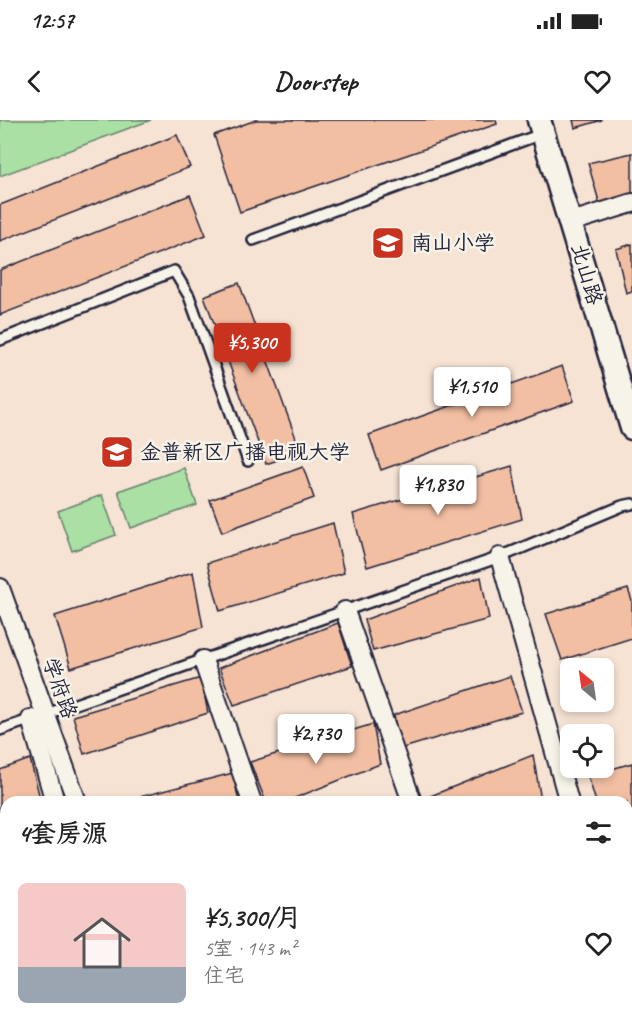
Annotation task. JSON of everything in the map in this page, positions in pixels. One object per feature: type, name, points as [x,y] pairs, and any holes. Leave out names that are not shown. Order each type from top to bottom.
[{"type":"street","name":"北山路","points":[[541,127],[632,428]]},
{"type":"street","points":[[571,222],[632,203]]},
{"type":"street","points":[[500,557],[567,796]]},
{"type":"street","name":"学府路","points":[[0,588],[38,717],[74,796]]},
{"type":"street","points":[[345,611],[409,796]]},
{"type":"street","points":[[203,660],[250,796]]},
{"type":"street","points":[[38,717],[54,796]]},
{"type":"lane","points":[[253,240],[541,127]]},
{"type":"lane","points":[[0,340],[174,271],[189,296],[248,461]]},
{"type":"lane","points":[[0,730],[500,557],[622,506],[632,504]]},
{"type":"green space","points":[[0,120],[151,120],[0,176]]},
{"type":"green space","points":[[184,468],[197,505],[131,528],[118,491]]},
{"type":"green space","points":[[102,495],[116,535],[72,551],[58,511]]},
{"type":"building","points":[[256,120],[496,120],[497,124],[240,212],[214,135]]},
{"type":"building","points":[[573,120],[602,120],[575,128]]},
{"type":"building","points":[[177,135],[190,167],[0,241],[0,205]]},
{"type":"building","points":[[632,153],[632,196],[600,205],[588,163]]},
{"type":"building","points":[[190,195],[206,235],[0,315],[0,270]]},
{"type":"building","points":[[632,244],[632,291],[626,293],[616,249]]},
{"type":"building","points":[[239,283],[301,452],[266,464],[204,296]]},
{"type":"building","points":[[562,366],[574,401],[381,470],[369,435]]},
{"type":"building","points":[[512,466],[522,519],[367,567],[353,514]]},
{"type":"building","points":[[303,467],[314,498],[222,532],[210,500]]},
{"type":"building","points":[[333,523],[344,573],[220,611],[207,563]]},
{"type":"building","points":[[193,572],[203,627],[71,668],[55,616]]},
{"type":"building","points":[[481,577],[489,619],[373,651],[364,620]]},
{"type":"building","points":[[628,589],[632,601],[632,638],[568,658],[561,658],[546,614]]},
{"type":"building","points":[[338,623],[352,666],[234,705],[219,668]]},
{"type":"building","points":[[510,676],[522,712],[400,749],[394,715]]},
{"type":"building","points":[[201,678],[208,713],[84,754],[73,716]]},
{"type":"building","points":[[373,724],[380,764],[300,796],[264,796],[250,762]]},
{"type":"building","points":[[533,755],[540,796],[430,796]]},
{"type":"building","points":[[30,759],[39,796],[0,796],[0,770]]},
{"type":"building","points":[[632,763],[632,796],[594,796],[589,778],[614,778],[614,768]]},
{"type":"building","points":[[233,773],[238,796],[143,796]]},
{"type":"place","name":"南山小学","points":[[388,243]]},
{"type":"place","name":"金普新区广播电视大学","points":[[117,452]]}]
